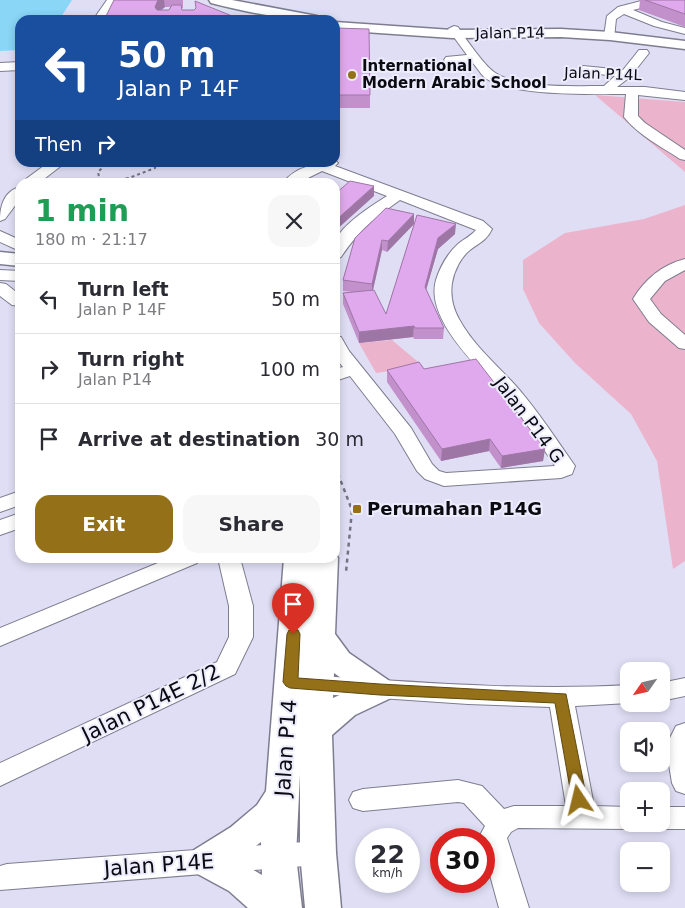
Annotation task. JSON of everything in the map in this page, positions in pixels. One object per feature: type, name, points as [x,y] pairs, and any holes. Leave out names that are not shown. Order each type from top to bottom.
[{"type":"main road","points":[[211,1],[255,15]]},
{"type":"main road","points":[[211,1],[287,15]]},
{"type":"main road","name":"Jalan P14","points":[[340,22],[394,27],[468,38],[494,33],[613,24],[685,45]]},
{"type":"main road","name":"Jalan P14","points":[[458,35],[613,24],[685,40]]},
{"type":"main road","points":[[340,26],[458,35]]},
{"type":"main road","points":[[0,250],[15,251]]},
{"type":"main road","points":[[0,258],[15,260]]},
{"type":"main road","name":"Jalan P14","points":[[298,563],[304,683],[316,730],[318,853],[323,908]]},
{"type":"main road","name":"Jalan P14","points":[[284,908],[278,856],[283,790],[304,683],[320,634],[324,563]]},
{"type":"main road","points":[[320,634],[338,661],[380,690]]},
{"type":"main road","points":[[316,730],[344,707],[380,690]]},
{"type":"main road","points":[[269,908],[264,899],[249,884],[207,861],[243,837],[269,815],[283,790]]},
{"type":"street","points":[[103,15],[112,0]]},
{"type":"street","points":[[613,24],[661,0]]},
{"type":"street","points":[[613,24],[654,23],[679,17]]},
{"type":"street","points":[[654,23],[685,31]]},
{"type":"street","name":"Jalan P14L","points":[[458,35],[488,74],[503,82],[524,86],[618,89],[685,96]]},
{"type":"street","points":[[618,89],[626,74],[643,52]]},
{"type":"street","points":[[450,60],[474,58]]},
{"type":"street","points":[[0,67],[15,66]]},
{"type":"street","points":[[587,69],[626,74]]},
{"type":"street","points":[[618,89],[645,83],[685,88]]},
{"type":"street","points":[[618,89],[631,117],[640,126],[685,156]]},
{"type":"street","points":[[36,178],[52,167]]},
{"type":"street","points":[[299,178],[322,167]]},
{"type":"street","name":"Jalan P14 G","points":[[331,167],[398,195],[478,224],[484,229],[482,234],[460,250],[451,265],[443,283],[442,296],[447,311],[454,325],[469,345],[530,415],[565,466],[565,470],[561,472],[444,480],[432,475],[424,467],[404,432],[340,351]]},
{"type":"street","points":[[0,216],[4,202],[15,194]]},
{"type":"street","points":[[340,245],[358,222],[398,195]]},
{"type":"street","points":[[0,236],[15,244]]},
{"type":"street","points":[[685,264],[664,273],[646,289],[641,299],[655,318],[685,344]]},
{"type":"street","points":[[0,275],[15,276]]},
{"type":"street","points":[[0,288],[15,299]]},
{"type":"street","points":[[340,374],[356,369]]},
{"type":"street","points":[[0,505],[15,500]]},
{"type":"street","points":[[0,528],[15,522]]},
{"type":"street","points":[[0,638],[177,563]]},
{"type":"street","name":"Jalan P14E 2/2","points":[[0,775],[226,668],[241,637],[241,606],[230,563]]},
{"type":"street","points":[[304,683],[380,690],[561,698],[620,695]]},
{"type":"street","points":[[670,690],[685,686]]},
{"type":"street","points":[[561,698],[582,818]]},
{"type":"street","points":[[685,733],[679,746],[685,783]]},
{"type":"street","points":[[362,800],[458,791],[472,794],[502,824]]},
{"type":"street","points":[[514,908],[494,837],[502,824],[514,817],[620,818]]},
{"type":"street","points":[[670,818],[685,818]]},
{"type":"street","name":"Jalan P14E","points":[[0,878],[318,853]]},
{"type":"path","points":[[100,178],[98,172],[103,167]]},
{"type":"path","points":[[131,178],[155,167]]},
{"type":"shaded area","points":[[595,95],[685,102],[685,172]]},
{"type":"shaded area","points":[[685,205],[685,561],[673,569],[657,461],[631,414],[575,363],[539,323],[523,289],[523,260],[565,233],[644,219]]},
{"type":"shaded area","points":[[392,340],[423,366],[376,373],[359,343]]},
{"type":"water","points":[[0,0],[72,0],[62,15],[15,15],[15,50],[0,51]]},
{"type":"building","points":[[114,0],[158,0],[155,7],[157,10],[169,10],[172,5],[181,5],[182,10],[194,10],[196,8],[195,1],[230,15],[106,15]]},
{"type":"building","points":[[645,0],[685,0],[685,14]]},
{"type":"building","name":"International Modern Arabic School","points":[[340,28],[369,29],[370,95],[340,95]]},
{"type":"building","points":[[350,181],[374,186],[340,217],[340,190]]},
{"type":"building","points":[[386,208],[414,214],[388,241],[382,240],[372,284],[343,280],[355,238]]},
{"type":"building","points":[[417,215],[456,224],[438,238],[425,287],[444,328],[415,328],[414,326],[359,332],[343,293],[374,290],[386,314]]},
{"type":"building","points":[[476,359],[545,449],[502,456],[490,439],[442,449],[387,370],[419,362],[424,369]]},
{"type":"place","name":"International Modern Arabic School","points":[[352,75]]},
{"type":"place","name":"Perumahan P14G","points":[[357,509]]},
{"type":"route","points":[[293,634],[290,682],[380,690],[561,698],[579,800]]}]
